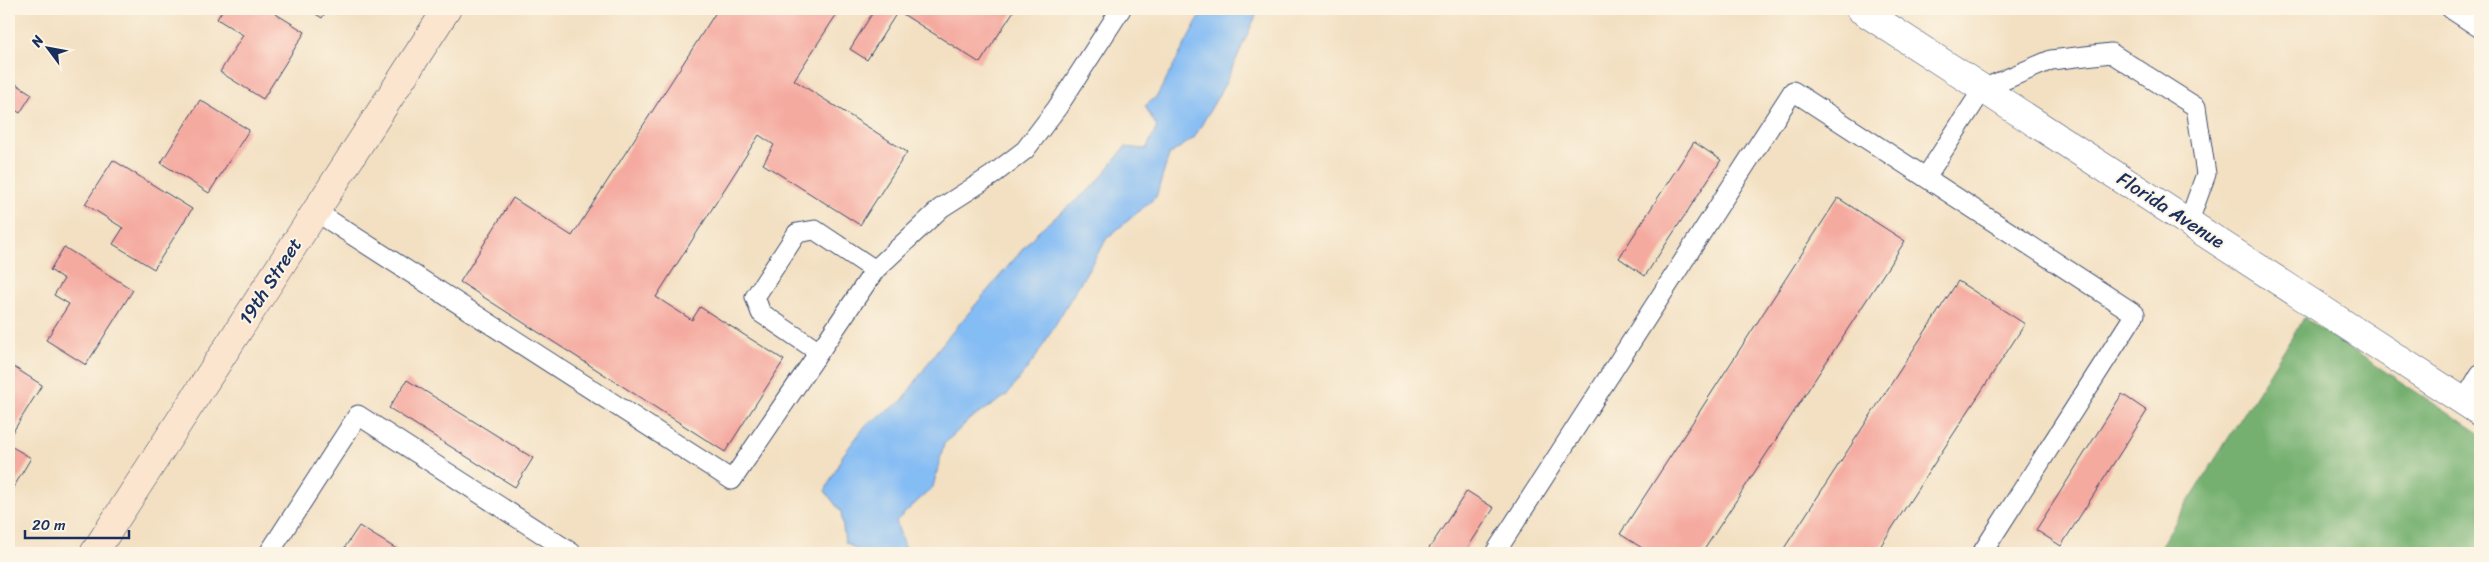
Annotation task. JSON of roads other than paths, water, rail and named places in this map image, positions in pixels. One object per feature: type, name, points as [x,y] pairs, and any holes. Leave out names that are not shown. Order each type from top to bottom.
[{"type":"main road","name":"19th Street","points":[[94,553],[447,9]]},
{"type":"street","name":"Florida Avenue","points":[[1860,9],[2472,406]]},
{"type":"lane","points":[[315,212],[732,480],[875,270],[942,208],[1026,150],[1121,9]]},
{"type":"lane","points":[[2451,9],[2480,28]]},
{"type":"lane","points":[[1926,177],[1983,89],[2051,60],[2111,52],[2196,107],[2206,174],[2189,222]]},
{"type":"lane","points":[[1495,553],[1793,91],[2135,314],[1982,553]]},
{"type":"lane","points":[[819,352],[761,313],[755,297],[797,233],[815,230],[875,270]]},
{"type":"lane","points":[[2472,406],[2480,374]]},
{"type":"lane","points":[[269,553],[358,415],[572,553]]},
{"type":"water","points":[[1204,9],[1259,9],[1225,84],[1194,138],[1169,155],[1156,197],[1107,238],[1036,357],[1006,396],[969,420],[944,444],[933,487],[896,521],[906,553],[861,553],[845,542],[841,512],[825,491],[843,455],[866,425],[902,401],[938,349],[1038,231],[1095,185],[1125,147],[1146,149],[1157,127],[1145,106],[1157,96]]}]
